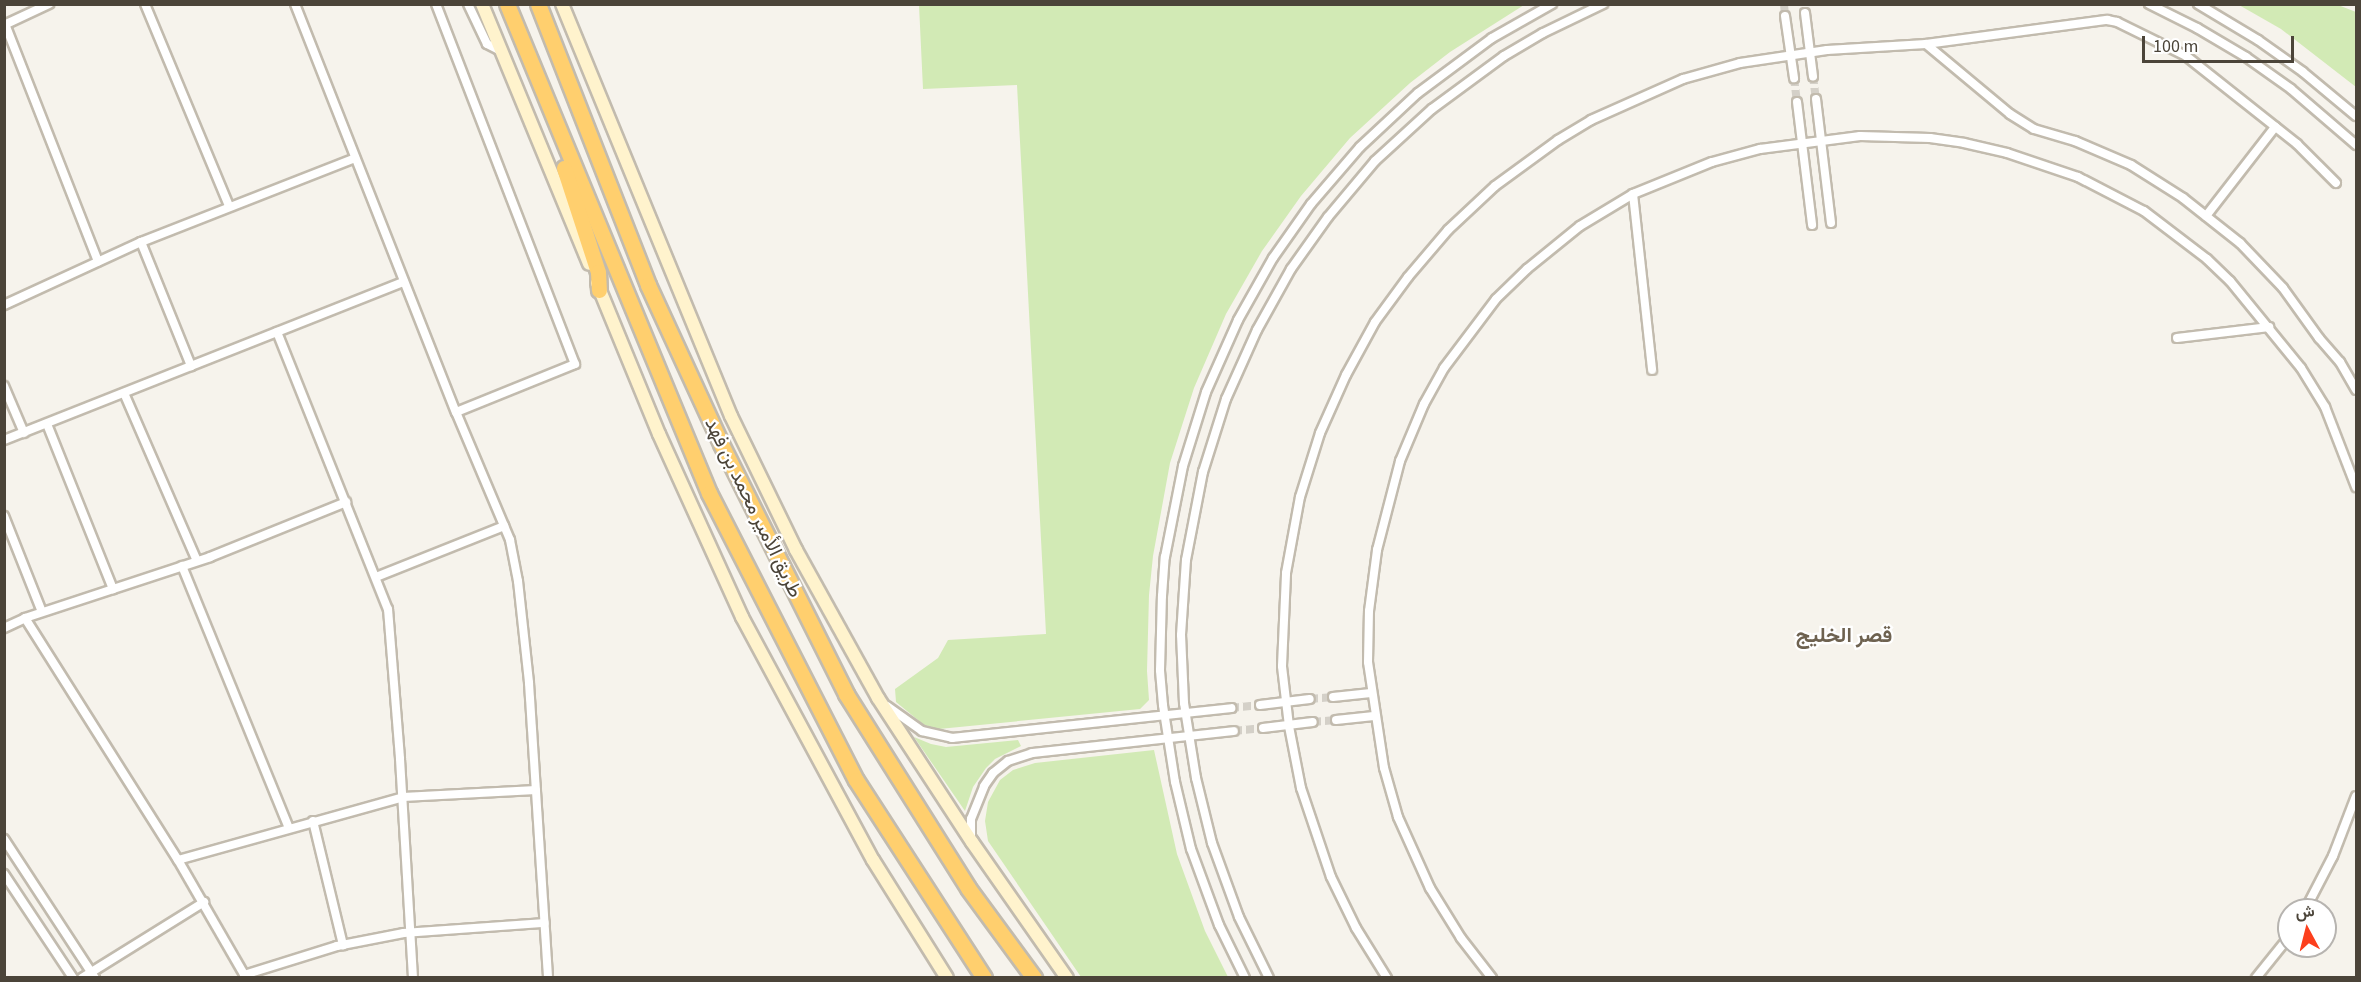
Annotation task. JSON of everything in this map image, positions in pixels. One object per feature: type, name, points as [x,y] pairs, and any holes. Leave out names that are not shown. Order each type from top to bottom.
[{"type":"highway","name":"طريق الأمير محمد بن فهد","points":[[507,4],[709,493],[856,780],[984,978]]},
{"type":"highway","name":"طريق الأمير محمد بن فهد","points":[[538,4],[648,285],[721,444],[846,694],[968,888],[1034,978]]},
{"type":"highway","points":[[563,144],[564,168],[598,272],[599,290]]},
{"type":"main road","points":[[482,4],[659,434],[742,617],[873,860],[947,978]]},
{"type":"main road","points":[[562,4],[731,416],[796,550],[878,698],[972,842],[1067,978]]},
{"type":"street","points":[[50,4],[5,25],[98,261]]},
{"type":"street","points":[[145,4],[229,206]]},
{"type":"street","points":[[295,4],[456,412],[504,526],[516,570],[523,618],[548,978]]},
{"type":"street","points":[[436,4],[575,364],[456,412]]},
{"type":"street","points":[[468,4],[487,44],[501,51]]},
{"type":"street","points":[[1245,978],[1219,925],[1191,849],[1175,782],[1164,716],[1160,670],[1165,557],[1183,466],[1206,392],[1238,320],[1273,258],[1311,204],[1360,147],[1418,93],[1458,62],[1492,38],[1552,4]]},
{"type":"street","points":[[1269,978],[1239,917],[1212,843],[1196,778],[1185,714],[1181,670],[1186,560],[1203,471],[1226,399],[1240,364],[1291,269],[1350,189],[1382,155],[1432,109],[1504,56],[1543,33],[1603,4]]},
{"type":"street","points":[[2149,4],[2197,28],[2246,57],[2290,89],[2356,145]]},
{"type":"street","points":[[2198,4],[2276,52],[2356,117]]},
{"type":"street","points":[[1804,13],[1814,76]]},
{"type":"street","points":[[1785,16],[1794,78]]},
{"type":"street","points":[[1387,978],[1356,928],[1331,877],[1308,814],[1289,726],[1282,666],[1286,573],[1300,496],[1320,433],[1346,375],[1376,322],[1408,277],[1448,230],[1495,186],[1558,140],[1591,120],[1683,79],[1740,63],[1792,54],[1926,44],[2108,20],[2117,22],[2186,56],[2297,144],[2336,183]]},
{"type":"street","points":[[1926,44],[2010,114],[2034,129],[2075,141],[2131,165],[2206,216],[2240,243],[2283,288],[2319,338],[2340,362],[2356,390]]},
{"type":"street","points":[[1816,99],[1831,223]]},
{"type":"street","points":[[1797,102],[1812,225]]},
{"type":"street","points":[[2206,216],[2275,127]]},
{"type":"street","points":[[1492,978],[1461,938],[1425,877],[1391,793],[1374,716],[1367,631],[1377,550],[1400,461],[1424,404],[1444,368],[1509,286],[1572,232],[1633,194],[1713,162],[1760,149],[1860,136],[1942,140],[2007,153],[2078,177],[2144,211],[2178,236],[2230,281],[2301,368],[2325,407],[2356,487]]},
{"type":"street","points":[[4,305],[141,242],[355,158]]},
{"type":"street","points":[[1633,194],[1652,370]]},
{"type":"street","points":[[141,242],[191,366]]},
{"type":"street","points":[[4,440],[404,282]]},
{"type":"street","points":[[2177,338],[2269,327]]},
{"type":"street","points":[[277,332],[388,609],[403,797],[413,978]]},
{"type":"street","points":[[4,386],[24,433]]},
{"type":"street","points":[[124,393],[197,561]]},
{"type":"street","points":[[47,424],[113,589]]},
{"type":"street","points":[[4,628],[42,612],[197,561],[346,502]]},
{"type":"street","points":[[4,516],[42,612]]},
{"type":"street","points":[[376,577],[504,526]]},
{"type":"street","points":[[182,566],[289,828]]},
{"type":"street","points":[[25,618],[204,902],[245,976],[343,945],[411,932],[545,923]]},
{"type":"street","points":[[1333,697],[1371,693]]},
{"type":"street","points":[[878,698],[922,731],[952,738],[1231,708]]},
{"type":"street","points":[[1260,705],[1310,699]]},
{"type":"street","points":[[1336,720],[1374,716]]},
{"type":"street","points":[[1263,728],[1313,722]]},
{"type":"street","points":[[972,842],[971,819],[984,786],[993,773],[1008,761],[1032,753],[1234,731]]},
{"type":"street","points":[[178,860],[403,797],[536,790]]},
{"type":"street","points":[[2311,898],[2333,856],[2356,796]]},
{"type":"street","points":[[313,821],[343,945]]},
{"type":"street","points":[[4,839],[93,975]]},
{"type":"street","points":[[4,874],[73,978]]},
{"type":"street","points":[[82,978],[93,975],[204,902]]},
{"type":"street","points":[[2256,978],[2277,952]]},
{"type":"green space","points":[[919,5],[1524,5],[1450,52],[1410,83],[1350,138],[1301,196],[1262,251],[1226,314],[1194,388],[1170,463],[1153,556],[1149,595],[1147,671],[1149,700],[1140,709],[939,729],[924,725],[896,702],[895,689],[938,658],[948,640],[1046,634],[1017,85],[923,89]]},
{"type":"green space","points":[[2239,5],[2338,5],[2356,12],[2356,87],[2281,29]]},
{"type":"green space","points":[[914,737],[946,747],[1018,740],[1021,746],[995,759],[986,768],[973,787],[965,811]]},
{"type":"green space","points":[[1154,750],[1177,854],[1205,931],[1228,977],[1081,977],[988,841],[985,821],[988,802],[1000,780],[1013,770],[1035,763]]},
{"type":"tunnel","points":[[1784,4],[1785,16]]},
{"type":"tunnel","points":[[1813,76],[1816,99]]},
{"type":"tunnel","points":[[1794,78],[1797,102]]},
{"type":"tunnel","points":[[1310,699],[1333,697]]},
{"type":"tunnel","points":[[1231,708],[1260,705]]},
{"type":"tunnel","points":[[1313,722],[1336,720]]},
{"type":"tunnel","points":[[1234,731],[1263,728]]},
{"type":"district","name":"قصر الخليج","points":[[1844,635]]}]
